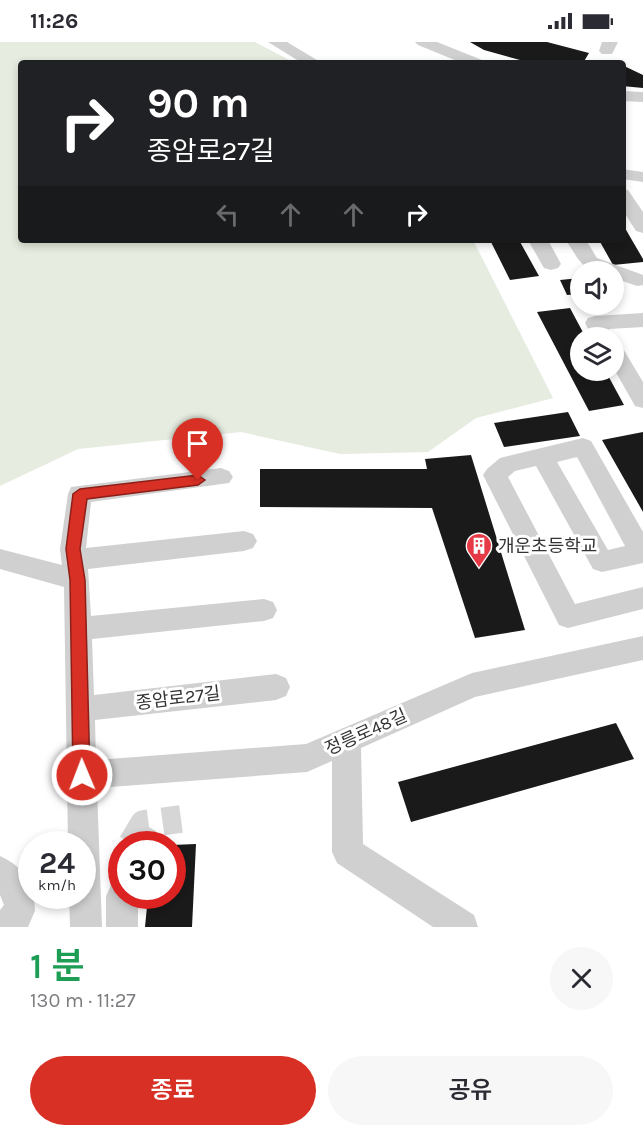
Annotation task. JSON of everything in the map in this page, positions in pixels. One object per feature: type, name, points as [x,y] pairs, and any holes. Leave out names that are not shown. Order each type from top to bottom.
[{"type":"street","points":[[423,42],[464,60]]},
{"type":"street","points":[[281,43],[309,60]]},
{"type":"street","points":[[626,96],[643,97]]},
{"type":"street","points":[[626,175],[643,177]]},
{"type":"street","points":[[626,200],[643,226]]},
{"type":"street","points":[[540,243],[551,264]]},
{"type":"street","points":[[578,243],[590,262],[641,284]]},
{"type":"street","points":[[597,327],[595,323],[643,320]]},
{"type":"street","points":[[624,369],[643,400]]},
{"type":"street","points":[[542,456],[602,562],[642,553],[583,447],[542,456],[508,464],[495,476],[568,617],[643,598]]},
{"type":"street","points":[[86,927],[76,570],[73,549],[80,494],[221,477]]},
{"type":"street","points":[[0,559],[76,570],[244,541]]},
{"type":"street","points":[[78,629],[264,610]]},
{"type":"street","name":"정릉로48길","points":[[82,775],[307,758],[472,685],[643,648]]},
{"type":"street","name":"종암로27길","points":[[80,709],[276,687]]},
{"type":"street","points":[[346,741],[348,852],[462,927]]},
{"type":"street","points":[[0,872],[12,883],[18,897],[19,910],[7,927]]},
{"type":"street","points":[[122,909],[122,927]]},
{"type":"shaded area","points":[[0,42],[255,42],[289,60],[18,60],[18,243],[475,243],[553,398],[476,418],[428,452],[340,454],[241,432],[78,449],[0,486]]},
{"type":"building","points":[[470,42],[547,42],[589,53],[585,60],[520,60],[484,50]]},
{"type":"building","points":[[626,67],[643,75],[643,88],[626,86]]},
{"type":"building","points":[[626,230],[643,262],[624,264],[624,261],[611,261],[601,243],[626,243]]},
{"type":"building","points":[[492,243],[521,243],[539,276],[510,280]]},
{"type":"building","points":[[570,279],[570,295],[567,295],[560,280]]},
{"type":"building","points":[[570,308],[570,315],[574,315],[580,327],[570,327],[570,375],[537,312]]},
{"type":"building","points":[[573,381],[611,381],[624,405],[589,411]]},
{"type":"building","points":[[568,412],[580,436],[504,447],[494,423]]},
{"type":"building","points":[[643,432],[643,512],[602,440]]},
{"type":"building","name":"개운초등학교","points":[[471,455],[525,630],[475,638],[432,508],[260,507],[260,469],[427,469],[425,459]]},
{"type":"building","points":[[616,723],[634,759],[411,822],[398,782]]},
{"type":"building","points":[[186,844],[196,844],[192,927],[145,927],[147,909],[186,909]]},
{"type":"tunnel","points":[[140,831],[144,824],[181,819]]},
{"type":"place","name":"개운초등학교","points":[[479,569]]},
{"type":"route","points":[[82,775],[77,580],[73,549],[80,494],[198,480]]}]
